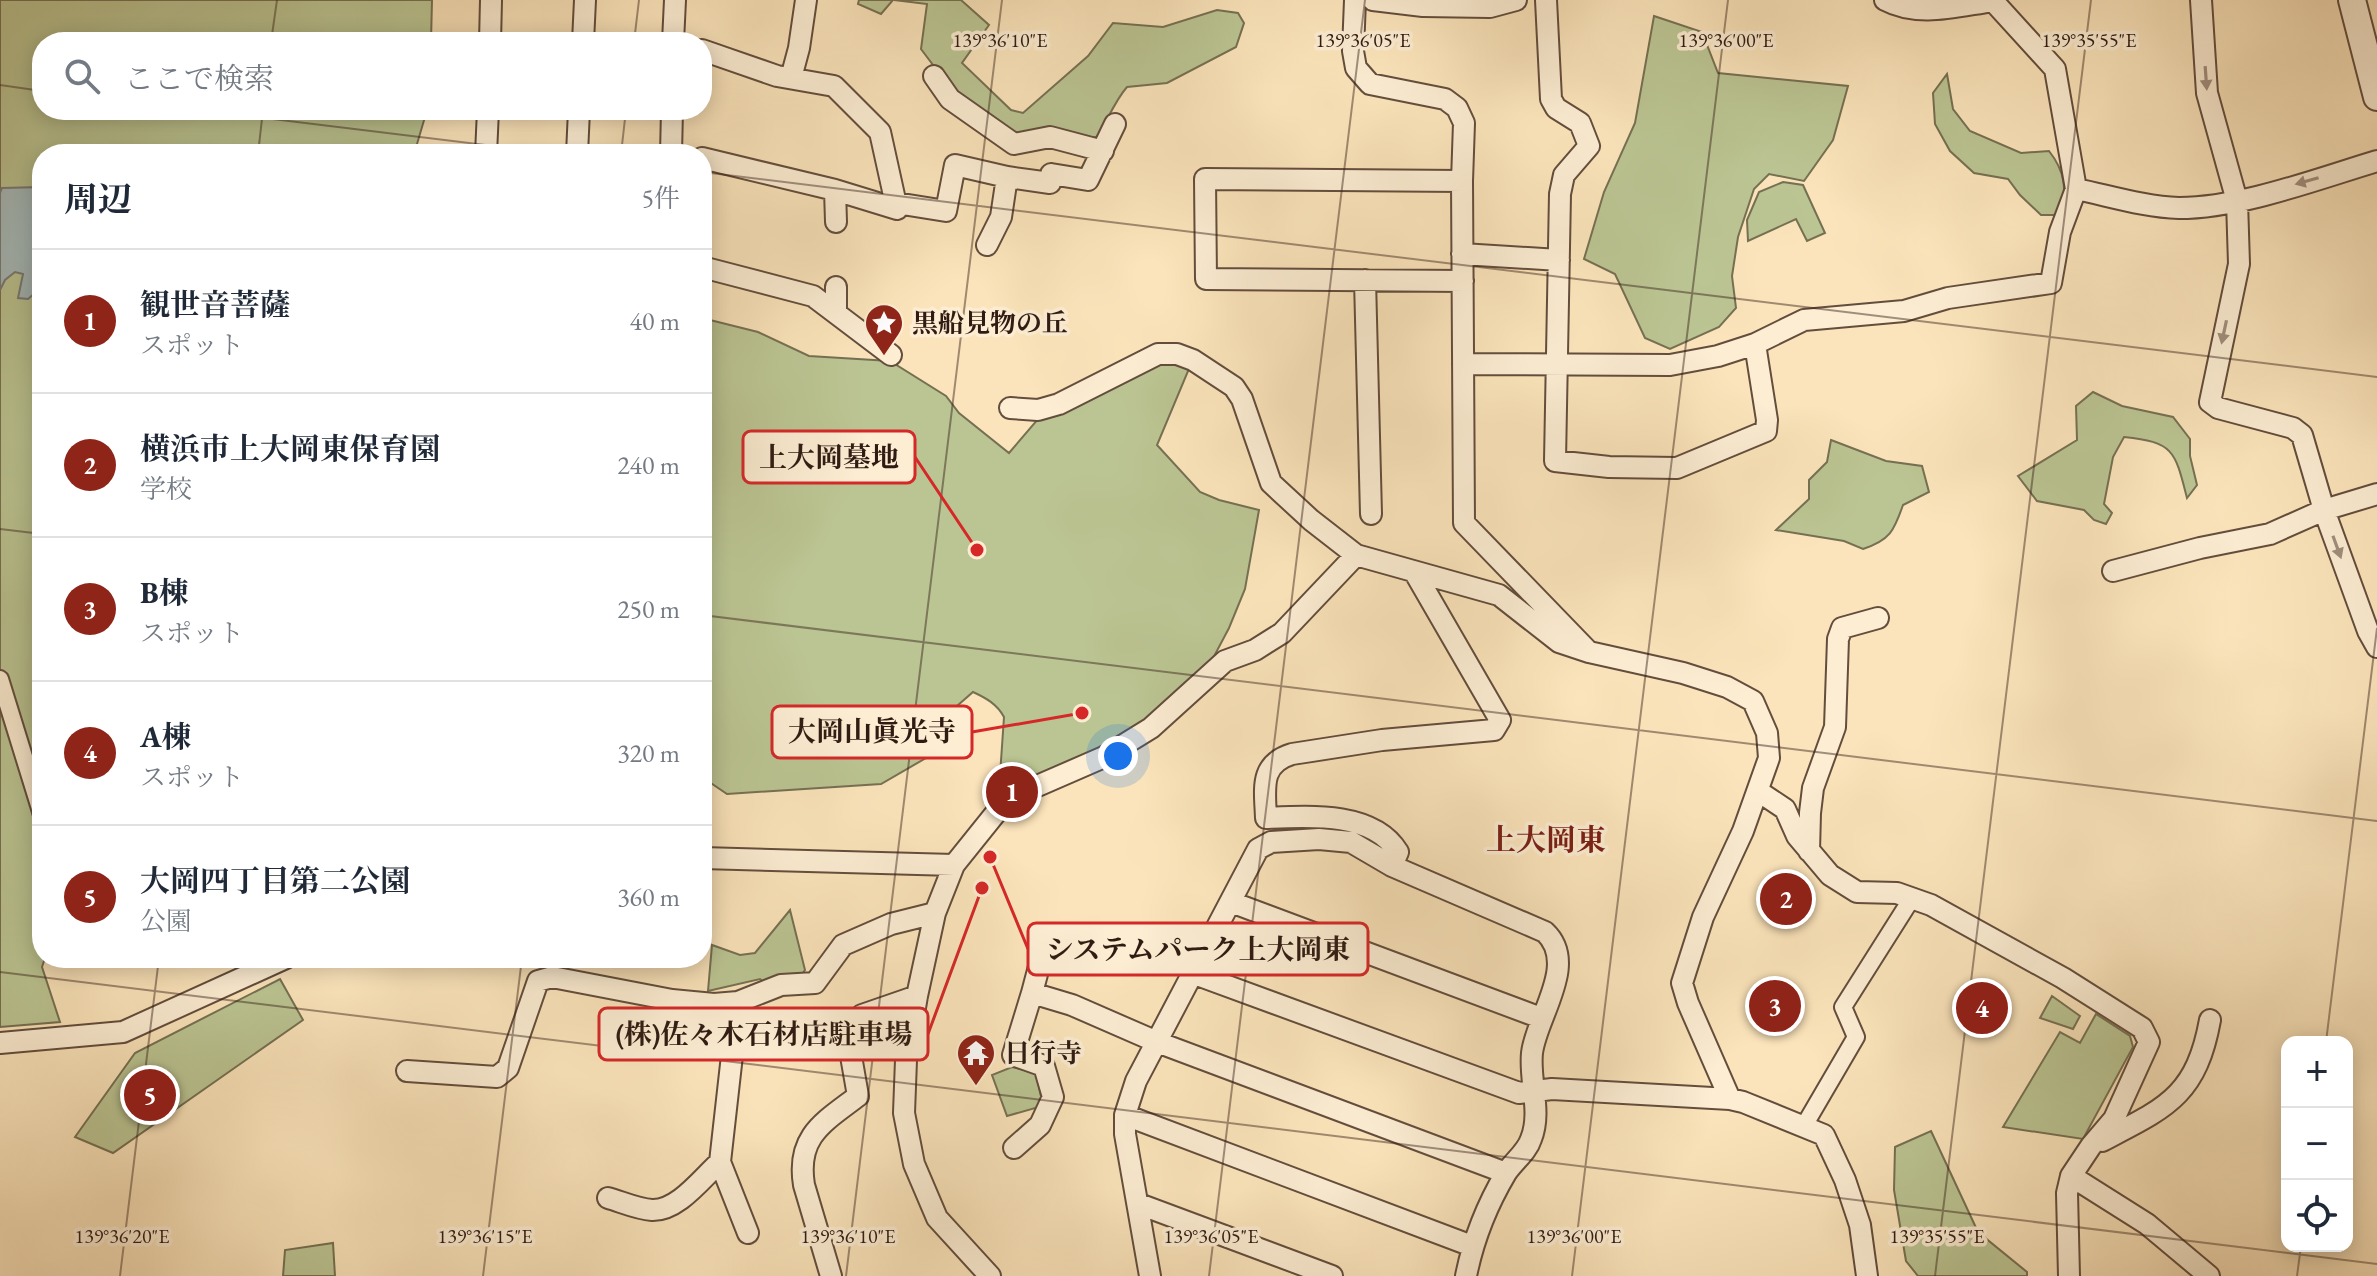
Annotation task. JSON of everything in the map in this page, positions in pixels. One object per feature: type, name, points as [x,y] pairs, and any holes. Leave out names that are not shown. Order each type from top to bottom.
[{"type":"street","points":[[490,32],[491,0]]},
{"type":"street","points":[[583,32],[585,0]]},
{"type":"street","points":[[675,0],[675,32]]},
{"type":"street","points":[[791,78],[806,0]]},
{"type":"street","points":[[1355,0],[1353,51],[1356,68],[1370,84],[1445,99],[1457,108],[1464,123],[1464,523],[1589,652]]},
{"type":"street","points":[[1373,0],[1423,6],[1490,7],[1516,0]]},
{"type":"street","points":[[1546,0],[1551,99],[1556,108],[1580,123],[1589,146],[1564,175],[1560,194],[1555,461],[1609,467],[1677,468],[1766,431],[1755,344]]},
{"type":"street","points":[[1463,364],[1670,365],[1718,356],[1755,344],[1804,320],[1904,311],[1948,298],[2051,283],[2060,232],[2076,189],[2055,69],[1993,1],[1895,6],[1885,0]]},
{"type":"street","points":[[2201,0],[2207,93],[2237,201],[2239,264],[2210,402],[2218,408],[2293,428],[2302,435],[2324,510],[2368,631],[2377,647]]},
{"type":"street","points":[[2352,0],[2377,97]]},
{"type":"street","points":[[712,53],[791,78],[834,86],[880,132],[897,209],[835,190],[712,160]]},
{"type":"street","points":[[934,76],[950,99],[1014,144],[1050,137],[1103,151]]},
{"type":"street","points":[[486,144],[488,120]]},
{"type":"street","points":[[577,144],[579,120]]},
{"type":"street","points":[[673,120],[674,144]]},
{"type":"street","points":[[896,203],[946,211],[955,165],[1050,183],[1051,174],[1088,180],[1115,124]]},
{"type":"street","points":[[2076,189],[2177,208],[2213,206],[2377,161]]},
{"type":"street","points":[[987,245],[1001,217],[1007,177]]},
{"type":"street","points":[[1462,181],[1205,179],[1206,279],[1463,281]]},
{"type":"street","points":[[835,190],[836,222]]},
{"type":"street","points":[[1462,254],[1559,260]]},
{"type":"street","points":[[712,270],[813,296],[891,355]]},
{"type":"street","points":[[1365,280],[1371,514]]},
{"type":"street","points":[[836,287],[836,312]]},
{"type":"street","points":[[1010,408],[1038,410],[1059,404],[1158,354],[1177,354],[1193,360],[1234,387],[1242,399],[1271,483],[1311,520],[1366,555],[1415,573],[1499,595],[1559,642],[1589,652],[1683,673],[1727,687],[1753,701],[1767,733],[1769,758],[1743,831],[1703,917],[1682,983],[1730,1099]]},
{"type":"street","points":[[2113,571],[2200,548],[2270,534],[2324,510],[2377,494]]},
{"type":"street","points":[[990,1276],[937,1218],[914,1164],[904,1113],[904,1088],[917,996],[935,913],[954,865],[1003,804],[1104,757],[1151,728],[1225,661],[1255,650],[1282,633],[1366,555]]},
{"type":"street","points":[[1392,866],[1398,852],[1393,844],[1359,822],[1322,816],[1266,818],[1265,786],[1267,772],[1278,758],[1292,754],[1382,740],[1494,730],[1500,720],[1415,573]]},
{"type":"street","points":[[1809,851],[1813,788],[1835,727],[1838,639],[1842,628],[1878,618]]},
{"type":"street","points":[[0,679],[32,783]]},
{"type":"street","points":[[1758,791],[1785,809],[1797,836],[1830,875],[1857,892],[1897,893],[1931,905],[2063,978],[2142,1028],[2149,1042],[2114,1119],[2071,1176],[2067,1193],[2069,1276]]},
{"type":"street","points":[[1150,1276],[1125,1134],[1125,1115],[1136,1081],[1258,849],[1271,842],[1319,839],[1351,842],[1392,866],[1545,932],[1553,940],[1558,966],[1556,980],[1532,1053],[1536,1107],[1531,1140],[1506,1173],[1472,1246],[1466,1276]]},
{"type":"street","points":[[712,858],[954,865]]},
{"type":"street","points":[[1804,1126],[1856,1037],[1843,1007],[1912,898]]},
{"type":"street","points":[[1231,902],[1541,1018]]},
{"type":"street","points":[[407,1071],[497,1077],[508,1068],[538,981],[552,977],[672,1000],[714,1004],[738,1002],[781,985],[815,983],[843,945],[891,924],[935,913]]},
{"type":"street","points":[[1014,1148],[1040,1125],[1053,1097],[1044,1066],[1013,1055],[1046,940]]},
{"type":"street","points":[[0,1043],[123,1032],[264,968]]},
{"type":"street","points":[[1192,973],[1519,1093],[1552,1089],[1730,1099],[1804,1126],[1824,1135],[1845,1180],[1860,1225],[1867,1276]]},
{"type":"street","points":[[1032,993],[1072,1005],[1157,1042],[1506,1173]]},
{"type":"street","points":[[831,1276],[804,1185],[802,1172],[807,1144],[814,1129],[858,1096],[851,1056],[862,1015],[917,996]]},
{"type":"street","points":[[738,1002],[720,1162],[748,1233]]},
{"type":"street","points":[[2091,1146],[2163,1109],[2190,1080],[2205,1049],[2210,1020]]},
{"type":"street","points":[[1125,1115],[1472,1246]]},
{"type":"street","points":[[608,1198],[648,1210],[659,1210],[672,1205],[720,1162]]},
{"type":"street","points":[[2071,1176],[2147,1224],[2209,1276]]},
{"type":"street","points":[[1139,1204],[1332,1276]]},
{"type":"green space","points":[[0,0],[432,0],[431,32],[32,32],[32,120],[424,120],[417,144],[32,144],[32,968],[42,968],[60,1022],[0,1027]]},
{"type":"green space","points":[[859,0],[893,0],[881,14],[858,4]]},
{"type":"green space","points":[[894,0],[961,0],[989,25],[962,63],[1011,110],[1023,113],[1088,56],[1113,23],[1163,27],[1217,10],[1238,13],[1244,23],[1236,47],[1167,83],[1127,87],[1097,137],[1016,138],[958,98],[921,49],[927,4]]},
{"type":"green space","points":[[1654,16],[1702,32],[1718,73],[1848,86],[1833,140],[1804,181],[1769,174],[1754,189],[1738,237],[1732,276],[1736,308],[1719,327],[1670,349],[1645,338],[1615,274],[1584,259],[1604,192],[1635,123]]},
{"type":"green space","points":[[1947,74],[1953,109],[1970,131],[2021,153],[2049,151],[2059,166],[2063,182],[2059,215],[2041,215],[2008,179],[1974,173],[1950,151],[1935,124],[1933,93]]},
{"type":"green space","points":[[1783,182],[1803,185],[1825,233],[1807,241],[1796,219],[1748,241],[1747,220],[1759,192]]},
{"type":"green space","points":[[712,320],[758,332],[809,356],[890,361],[946,396],[959,413],[1009,453],[1038,419],[1168,359],[1191,364],[1157,445],[1200,492],[1259,510],[1245,589],[1229,628],[1210,664],[1149,724],[1017,792],[1011,787],[999,790],[1004,717],[991,702],[973,692],[957,706],[926,758],[881,784],[727,794],[712,784]]},
{"type":"green space","points":[[2093,392],[2122,406],[2173,417],[2190,439],[2190,456],[2197,485],[2187,498],[2179,469],[2170,452],[2153,442],[2124,437],[2113,457],[2104,504],[2112,513],[2106,524],[2094,520],[2084,510],[2037,501],[2018,476],[2077,440],[2076,406]]},
{"type":"green space","points":[[1831,440],[1886,461],[1922,466],[1929,492],[1903,505],[1890,533],[1863,549],[1844,541],[1776,530],[1809,499],[1809,480],[1827,462]]},
{"type":"green space","points":[[790,910],[805,970],[802,974],[760,979],[708,991],[712,945],[740,955],[755,953]]},
{"type":"green space","points":[[280,979],[303,1020],[113,1153],[75,1137],[135,1053]]},
{"type":"green space","points":[[2052,996],[2080,1016],[2073,1029],[2040,1018]]},
{"type":"green space","points":[[2096,1014],[2130,1036],[2133,1047],[2083,1139],[2003,1127],[2060,1032],[2080,1043]]},
{"type":"green space","points":[[1012,1067],[1036,1073],[1042,1101],[1039,1107],[1007,1116],[992,1075]]},
{"type":"green space","points":[[1931,1131],[1978,1232],[2027,1272],[2027,1276],[1918,1276],[1906,1261],[1894,1190],[1895,1147]]},
{"type":"green space","points":[[333,1243],[335,1276],[283,1276],[285,1250]]},
{"type":"shaded area","points":[[32,187],[32,296],[28,299],[18,298],[23,274],[15,272],[5,280],[0,290],[2,188]]},
{"type":"place","name":"黒船見物の丘","points":[[884,357]]},
{"type":"place","name":"上大岡墓地","points":[[977,550]]},
{"type":"place","name":"大岡山眞光寺","points":[[1082,713]]},
{"type":"place","name":"観世音菩薩","points":[[1012,792]]},
{"type":"place","name":"システムパーク上大岡東","points":[[990,857]]},
{"type":"place","name":"(株)佐々木石材店駐車場","points":[[982,888]]},
{"type":"place","name":"横浜市上大岡東保育園","points":[[1786,899]]},
{"type":"place","name":"B棟","points":[[1775,1006]]},
{"type":"place","name":"A棟","points":[[1982,1008]]},
{"type":"place","name":"日行寺","points":[[976,1087]]},
{"type":"place","name":"大岡四丁目第二公園","points":[[150,1095]]},
{"type":"district","name":"上大岡東","points":[[1546,839]]}]
